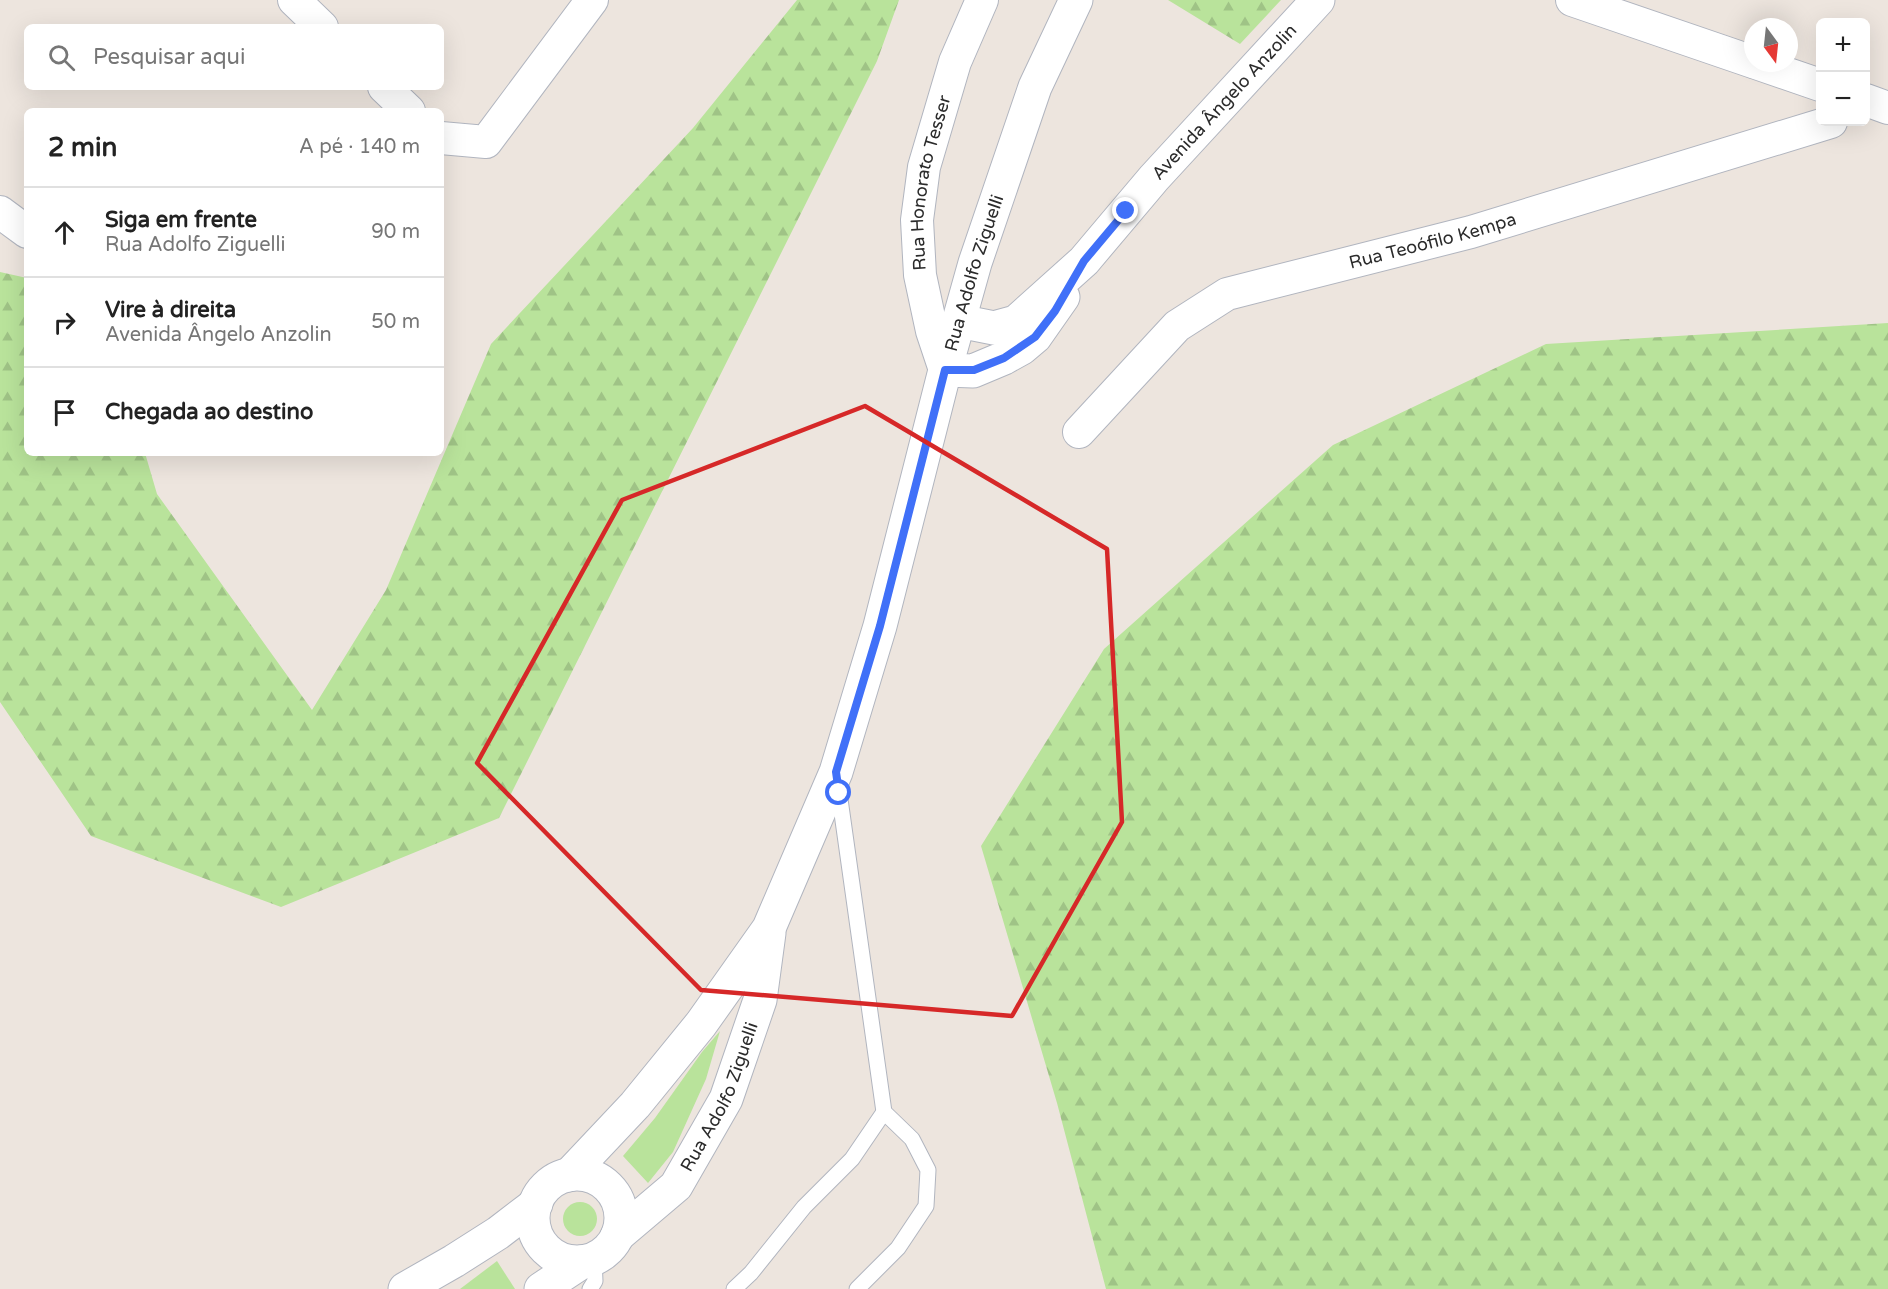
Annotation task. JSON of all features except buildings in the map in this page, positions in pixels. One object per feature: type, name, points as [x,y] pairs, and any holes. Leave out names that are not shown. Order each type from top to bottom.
[{"type":"main road","name":"Rua Adolfo Ziguelli","points":[[569,1175],[634,1105],[701,1024],[769,928],[836,772],[880,626],[945,370],[975,263],[1035,87],[1076,0]]},
{"type":"main road","name":"Avenida Ângelo Anzolin","points":[[959,321],[994,328],[1016,322],[1084,261],[1154,178],[1318,0]]},
{"type":"main road","name":"Avenida Ângelo Anzolin","points":[[945,370],[974,370],[1004,358],[1035,337],[1055,311],[1084,261]]},
{"type":"main road","name":"Rua Adolfo Ziguelli","points":[[617,1236],[676,1186],[726,1099],[760,1000],[769,928]]},
{"type":"main road","points":[[541,1289],[589,1270],[611,1246],[621,1224],[617,1201],[611,1191],[592,1178],[569,1175],[557,1179],[541,1194],[533,1215],[534,1226],[537,1236],[550,1253],[589,1270]]},
{"type":"main road","points":[[405,1289],[498,1233],[536,1204]]},
{"type":"street","points":[[294,0],[319,24]]},
{"type":"street","points":[[444,138],[486,142],[592,0]]},
{"type":"street","name":"Rua Honorato Tesser","points":[[945,370],[932,331],[920,275],[917,220],[924,167],[955,63],[982,0]]},
{"type":"street","points":[[1572,0],[1744,58]]},
{"type":"street","points":[[1784,72],[1816,83]]},
{"type":"street","points":[[387,90],[406,108]]},
{"type":"street","name":"Rua Teoófilo Kempa","points":[[1079,432],[1177,326],[1227,294],[1471,232],[1818,126]]},
{"type":"street","points":[[0,212],[24,230]]},
{"type":"lane","points":[[836,772],[884,1112],[912,1140],[928,1170],[926,1206],[898,1248],[856,1289]]},
{"type":"lane","points":[[734,1289],[751,1273],[804,1207],[852,1159],[884,1112]]},
{"type":"highlighted area","points":[[865,406],[1107,549],[1122,822],[1012,1016],[701,990],[477,763],[622,500]]},
{"type":"green space","points":[[797,0],[899,0],[877,61],[499,818],[281,907],[91,836],[0,702],[0,272],[24,277],[24,456],[146,456],[157,494],[312,710],[386,590],[491,344],[693,128]]},
{"type":"green space","points":[[1168,0],[1281,0],[1240,44]]},
{"type":"green space","points":[[1888,323],[1888,1289],[1106,1289],[1057,1103],[981,846],[1104,649],[1333,445],[1546,344]]},
{"type":"green space","points":[[720,1031],[706,1079],[673,1152],[648,1183],[623,1156],[655,1118],[702,1052]]},
{"type":"green space","points":[[580,1202],[592,1207],[597,1219],[592,1231],[580,1236],[568,1231],[563,1219],[568,1207]]},
{"type":"green space","points":[[497,1261],[515,1289],[460,1289]]},
{"type":"route","points":[[839,793],[836,772],[880,626],[945,370],[974,370],[1004,358],[1022,348],[1035,337],[1055,311],[1084,261],[1126,211]]}]
